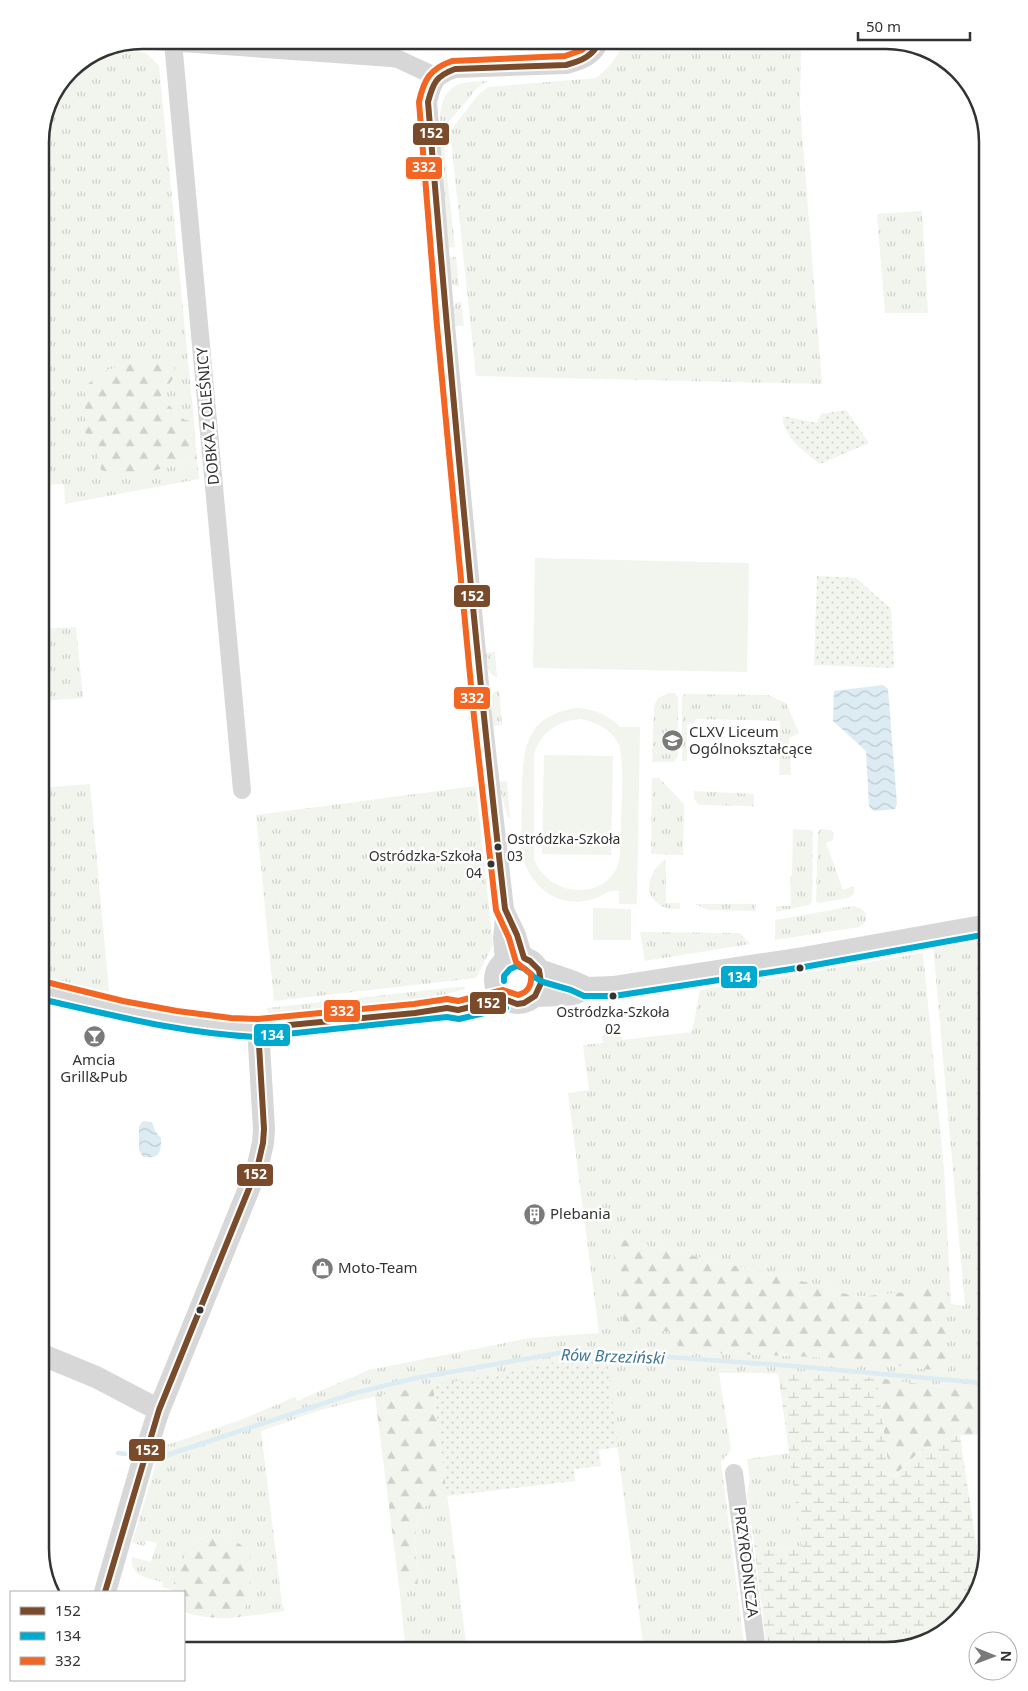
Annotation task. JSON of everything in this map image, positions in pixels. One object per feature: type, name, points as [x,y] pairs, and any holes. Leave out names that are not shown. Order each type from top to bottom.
[{"type":"street","name":"DOBKA Z OLEŚNICY","points":[[174,49],[242,790]]},
{"type":"street","points":[[268,49],[398,59],[437,77]]},
{"type":"street","points":[[595,49],[581,61],[566,65],[455,69],[437,77],[428,102],[444,300],[483,708],[505,909],[517,936],[513,974],[517,1004],[524,1003],[535,996],[574,994],[587,988],[613,987],[803,958],[979,927]]},
{"type":"street","points":[[513,974],[541,984],[535,996]]},
{"type":"street","points":[[49,992],[180,1021],[258,1028],[406,1014],[447,1008],[456,999],[513,974],[574,982],[587,988]]},
{"type":"street","points":[[105,1591],[159,1410],[253,1177],[260,1155],[264,1128],[258,1028]]},
{"type":"street","points":[[49,1358],[96,1377],[159,1410]]},
{"type":"street","name":"PRZYRODNICZA","points":[[734,1473],[756,1642]]},
{"type":"green space","points":[[620,49],[801,49],[800,107],[822,384],[476,376],[450,131],[479,94],[488,87],[596,78]]},
{"type":"green space","points":[[118,52],[146,53],[159,66],[194,421],[185,420],[160,397],[175,376],[149,359],[168,467],[197,459],[199,479],[65,504],[64,484],[49,485],[49,136],[52,118],[64,90],[90,64]]},
{"type":"green space","points":[[488,81],[478,87],[444,128],[443,139],[455,247],[445,248],[442,220],[440,115],[442,104],[445,96],[455,86],[462,83]]},
{"type":"green space","points":[[922,211],[928,313],[885,313],[877,214]]},
{"type":"green space","points":[[456,257],[459,287],[451,284],[446,258]]},
{"type":"green space","points":[[461,301],[464,326],[453,326],[451,311],[456,303]]},
{"type":"green space","points":[[149,359],[174,364],[175,376],[160,397],[185,420],[194,421],[197,459],[126,478],[101,470],[94,437],[85,433],[85,386],[107,370]]},
{"type":"green space","points":[[846,410],[869,443],[820,464],[796,444],[784,424],[783,416],[817,423],[821,414]]},
{"type":"green space","points":[[535,558],[749,563],[747,672],[533,668]]},
{"type":"green space","points":[[817,576],[856,578],[891,609],[894,668],[814,665]]},
{"type":"green space","points":[[76,627],[83,698],[49,700],[49,628]]},
{"type":"green space","points":[[495,652],[497,678],[493,676],[486,664],[485,653]]},
{"type":"green space","points":[[499,690],[502,725],[492,726],[489,699],[494,692]]},
{"type":"green space","points":[[669,693],[675,693],[678,697],[678,757],[673,762],[652,762],[654,706],[658,698]]},
{"type":"green space","points":[[685,694],[768,695],[786,703],[799,733],[789,738],[791,775],[779,775],[780,721],[696,719],[695,723],[687,724],[687,761],[682,761],[682,697]]},
{"type":"green space","points":[[576,708],[589,710],[600,713],[620,727],[640,727],[637,904],[619,904],[619,891],[611,891],[594,899],[577,902],[565,901],[554,897],[536,883],[524,862],[521,850],[521,836],[526,749],[530,737],[537,727],[546,718],[559,712]],"holes":[[[580,719],[607,730],[618,743],[622,764],[622,796],[620,855],[616,870],[607,880],[596,887],[582,890],[568,889],[554,883],[542,873],[534,859],[534,755],[541,740],[551,729],[564,722]]]},
{"type":"green space","points":[[544,755],[613,756],[611,855],[542,854]]},
{"type":"green space","points":[[652,778],[659,778],[684,804],[683,855],[651,854]]},
{"type":"green space","points":[[507,781],[510,818],[508,818],[498,782]]},
{"type":"green space","points":[[90,784],[109,992],[49,978],[49,787]]},
{"type":"green space","points":[[476,786],[493,945],[476,978],[274,1001],[256,815]]},
{"type":"green space","points":[[694,791],[754,794],[754,806],[699,805],[694,799]]},
{"type":"green space","points":[[793,829],[810,830],[813,832],[812,902],[809,905],[776,912],[776,906],[791,906],[790,876],[792,876]]},
{"type":"green space","points":[[820,829],[831,830],[834,833],[833,840],[826,843],[843,890],[854,886],[854,894],[848,898],[819,903],[816,901],[818,833]]},
{"type":"green space","points":[[666,859],[666,903],[680,903],[680,909],[660,905],[652,898],[650,892],[649,886],[653,873]]},
{"type":"green space","points":[[695,904],[756,904],[755,911],[708,910]]},
{"type":"green space","points":[[854,906],[862,909],[866,914],[866,921],[859,927],[775,940],[775,920]]},
{"type":"green space","points":[[593,908],[631,909],[631,940],[593,940]]},
{"type":"green space","points":[[640,932],[740,933],[750,944],[645,961]]},
{"type":"green space","points":[[979,937],[979,1393],[888,1380],[821,1375],[719,1373],[731,1450],[721,1462],[744,1642],[643,1642],[606,1359],[563,1360],[500,1374],[372,1397],[317,1411],[261,1431],[282,1604],[285,1611],[240,1617],[251,1595],[250,1555],[226,1535],[201,1538],[191,1547],[183,1561],[173,1590],[162,1587],[163,1582],[141,1576],[132,1564],[132,1557],[151,1562],[157,1543],[146,1540],[144,1546],[132,1543],[161,1447],[243,1419],[295,1397],[297,1401],[369,1370],[530,1338],[599,1333],[568,1093],[589,1090],[583,1045],[603,1043],[602,1036],[606,1032],[617,1031],[621,1034],[622,1040],[692,1032],[700,990],[923,953],[944,1169],[951,1304],[965,1306],[933,945]],"holes":[[[611,1237],[810,1283],[856,1297],[907,1292],[948,1372],[839,1358],[680,1352],[677,1332]]]},
{"type":"green space","points":[[465,987],[465,989],[421,1001],[279,1016],[268,1012],[267,1008]]},
{"type":"green space","points":[[611,1237],[810,1283],[856,1297],[907,1292],[922,1281],[945,1306],[948,1372],[838,1358],[680,1352],[677,1332],[624,1328]]},
{"type":"green space","points":[[607,1359],[618,1447],[599,1450],[601,1466],[574,1469],[575,1481],[447,1496],[433,1385],[500,1374],[563,1360]]},
{"type":"green space","points":[[778,1372],[877,1378],[890,1478],[895,1476],[919,1452],[953,1436],[960,1436],[978,1558],[976,1573],[967,1596],[947,1620],[894,1634],[875,1642],[766,1642],[754,1543],[759,1549],[802,1547]]},
{"type":"green space","points":[[877,1378],[979,1393],[979,1435],[953,1436],[919,1452],[890,1479]]},
{"type":"green space","points":[[433,1385],[448,1501],[431,1504],[422,1509],[416,1535],[418,1584],[399,1586],[375,1396]]},
{"type":"green space","points":[[790,1453],[802,1547],[758,1549],[754,1543],[747,1493],[750,1481],[747,1459]]},
{"type":"green space","points":[[448,1501],[466,1642],[405,1642],[399,1586],[418,1584],[417,1525],[422,1509],[434,1503]]},
{"type":"green space","points":[[225,1535],[249,1550],[251,1595],[240,1617],[212,1618],[185,1612],[185,1591],[173,1591],[175,1578],[186,1554],[197,1541],[207,1536]]},
{"type":"green space","points":[[947,1620],[927,1633],[910,1639],[875,1642],[894,1634]]},
{"type":"water","points":[[883,685],[888,689],[897,804],[895,809],[874,811],[869,806],[866,751],[833,721],[834,691]]},
{"type":"water","points":[[143,1121],[152,1122],[155,1131],[161,1138],[160,1151],[153,1157],[143,1157],[139,1150],[139,1126]]},
{"type":"waterway","name":"Rów Brzeziński","points":[[161,1457],[355,1393],[416,1378],[565,1352],[641,1355],[793,1366],[979,1383]]},
{"type":"waterway","name":"Rów Brzeziński","points":[[118,1453],[125,1454]]},
{"type":"transit line","name":"332","points":[[49,983],[123,1001],[177,1011],[231,1018],[258,1019],[447,999],[458,1001],[503,990],[518,995],[529,988],[531,974],[516,962],[509,938],[496,910],[474,717],[437,326],[419,102],[423,87],[433,71],[452,61],[565,56],[583,49]]},
{"type":"transit line","name":"152","points":[[258,1028],[415,1013],[447,1008],[458,1010],[504,999],[517,1004],[524,1003],[535,996],[541,983],[539,970],[524,958],[517,935],[505,909],[463,506],[428,102],[436,81],[443,74],[455,69],[566,65],[586,57],[595,49]]},
{"type":"transit line","name":"134","points":[[504,981],[504,976],[510,969],[517,966],[525,969],[543,982],[584,996],[614,996],[804,967],[979,936]]},
{"type":"transit line","name":"134","points":[[49,1001],[175,1028],[258,1037],[447,1017],[459,1019],[506,1008]]},
{"type":"transit line","name":"152","points":[[105,1591],[159,1410],[257,1169],[264,1129],[258,1028]]},
{"type":"place","name":"CLXV Liceum Ogólnokształcące","points":[[673,741]]},
{"type":"place","name":"Ostródzka-Szkoła 03","points":[[498,847]]},
{"type":"place","name":"Ostródzka-Szkoła 04","points":[[491,864]]},
{"type":"place","name":"Ostródzka-Szkoła 02","points":[[613,996]]},
{"type":"place","name":"Amcia Grill&Pub","points":[[94,1037]]},
{"type":"place","name":"Plebania","points":[[534,1214]]},
{"type":"place","name":"Moto-Team","points":[[322,1268]]}]
